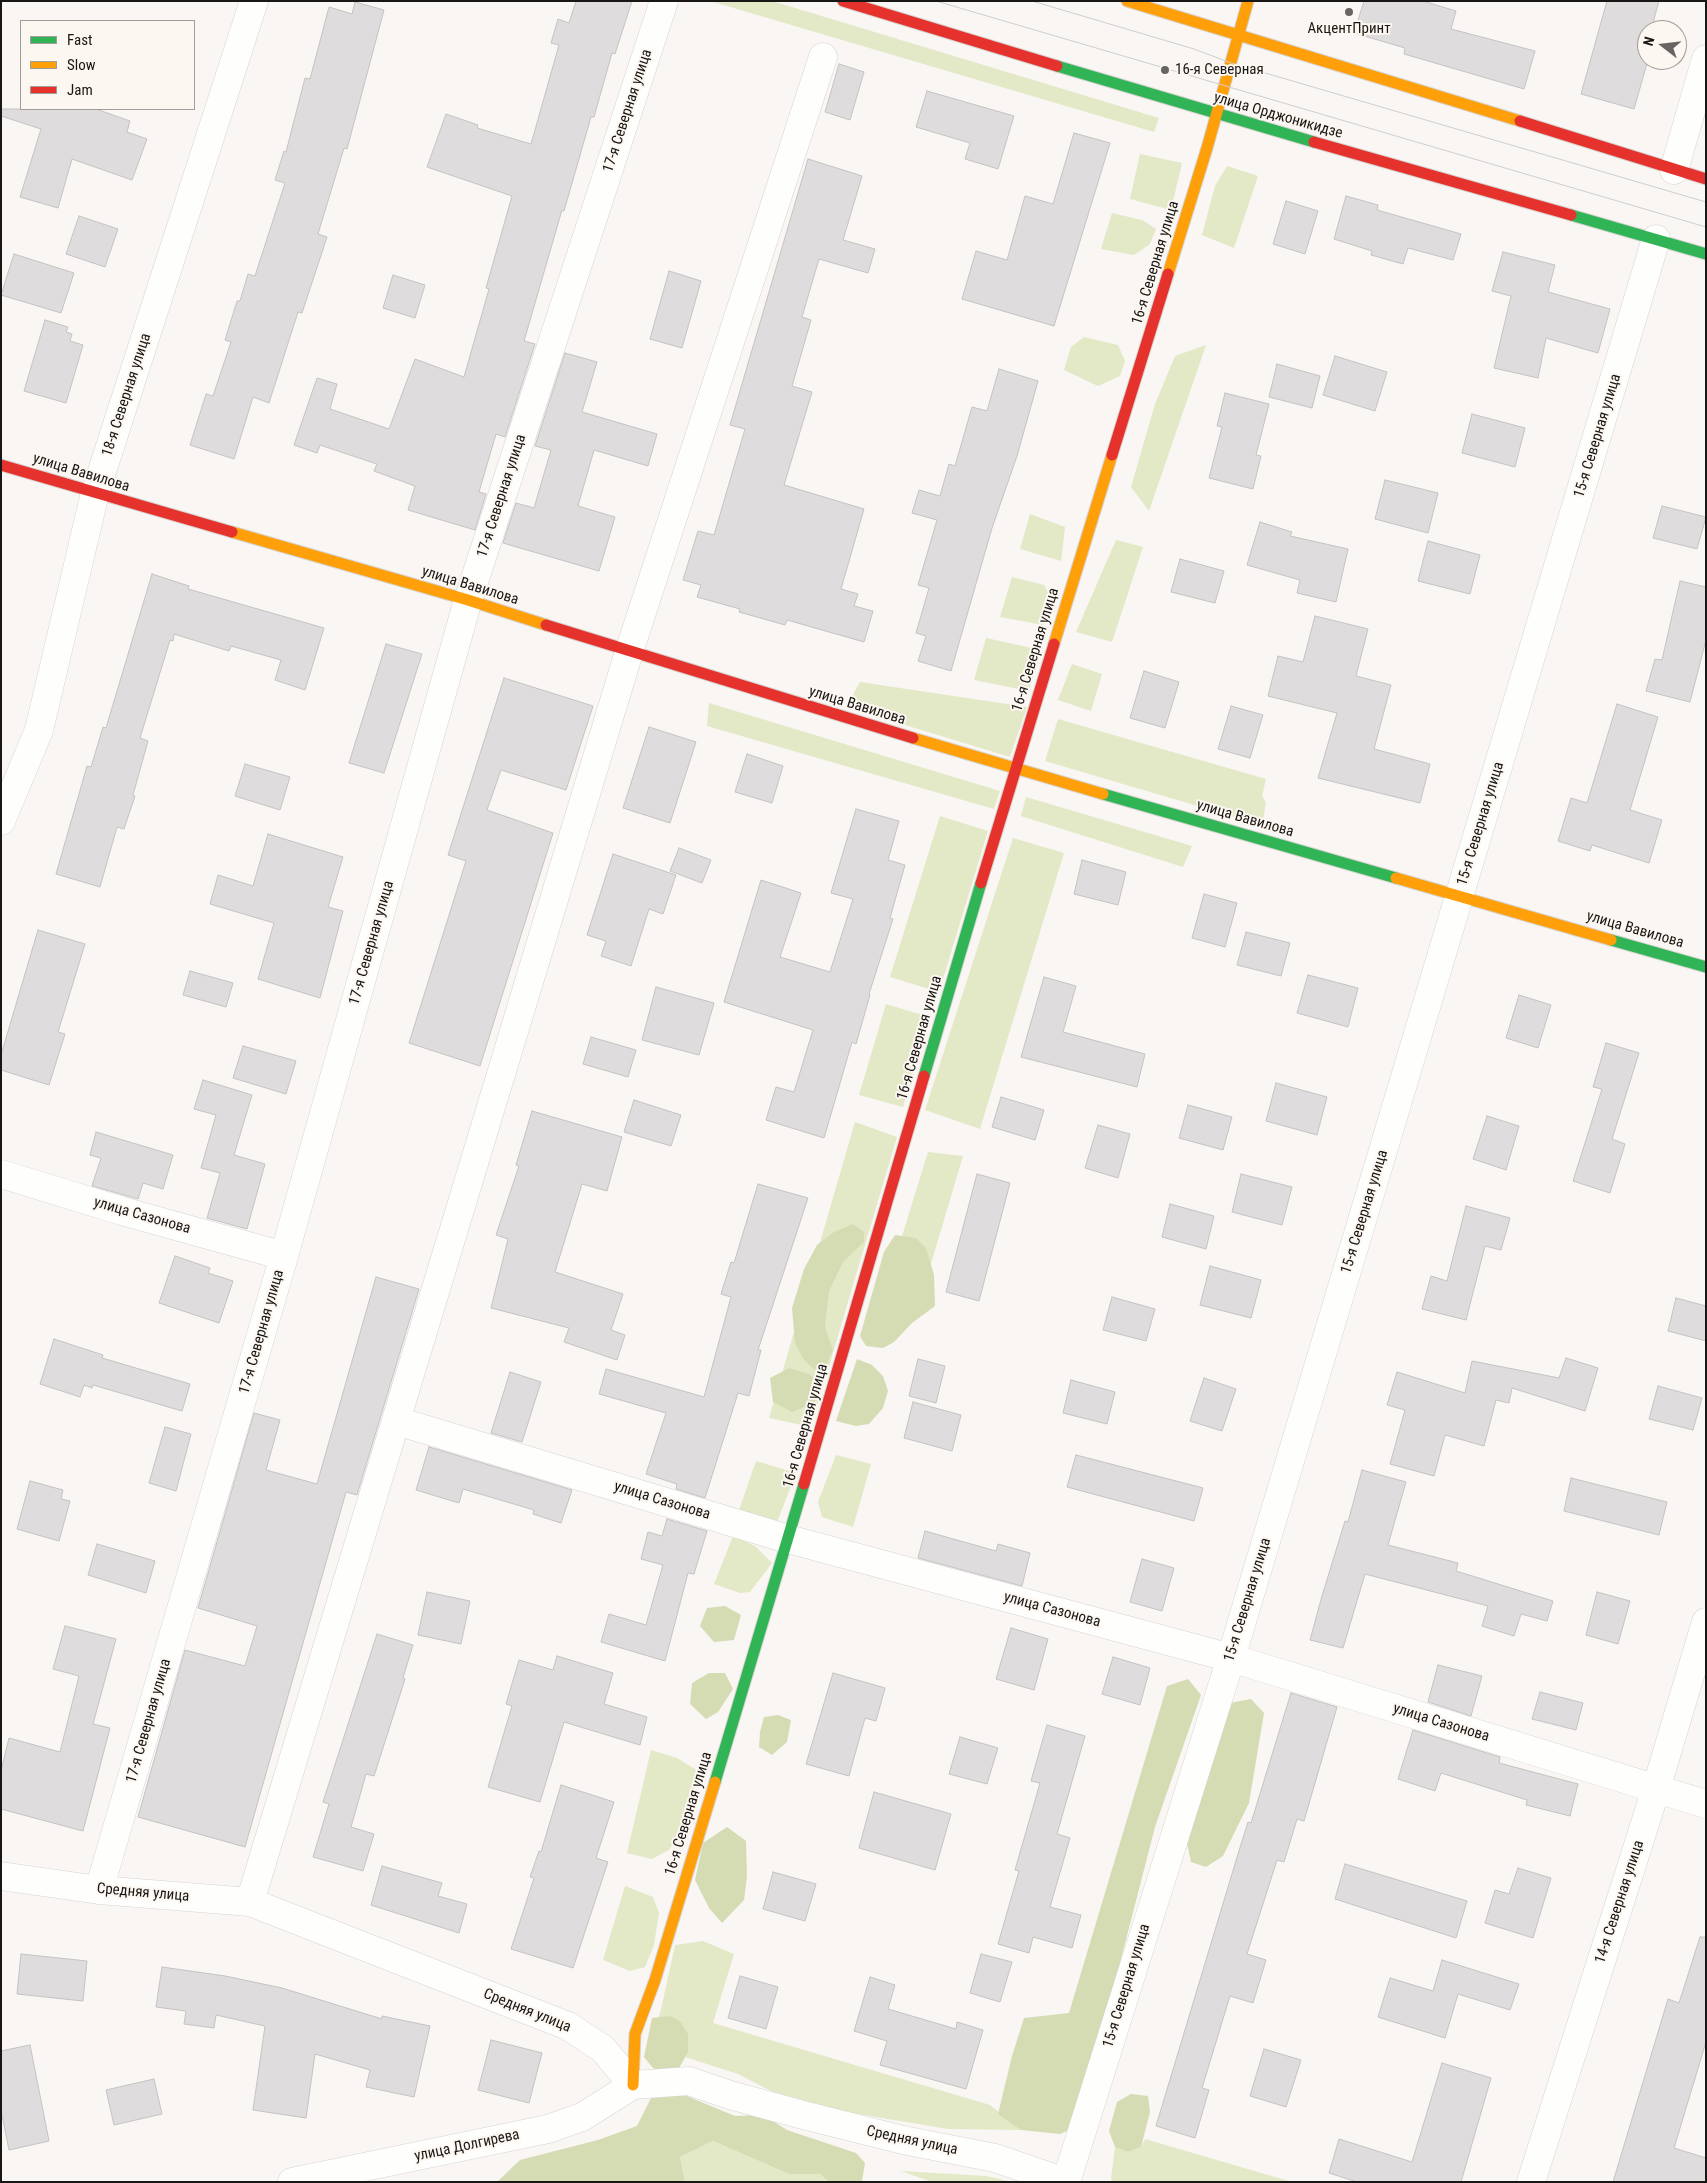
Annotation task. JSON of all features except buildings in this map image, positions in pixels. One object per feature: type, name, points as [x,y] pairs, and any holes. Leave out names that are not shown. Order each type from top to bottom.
[{"type":"street","name":"18-я Северная улица","points":[[1,821],[39,730],[95,493],[254,1]]},
{"type":"street","name":"17-я Северная улица","points":[[99,1890],[284,1256],[468,600],[664,1]]},
{"type":"street","name":"улица Орджоникидзе","points":[[843,1],[1216,114],[1706,254]]},
{"type":"street","points":[[1127,1],[1239,34],[1706,180]]},
{"type":"street","name":"16-я Северная улица","points":[[633,2085],[635,2034],[655,1980],[788,1539],[1015,769],[1216,114],[1248,1]]},
{"type":"street","points":[[250,1902],[398,1421],[629,652],[823,57]]},
{"type":"street","points":[[1674,170],[1706,59]]},
{"type":"street","name":"15-я Северная улица","points":[[1066,2182],[1230,1658],[1656,240]]},
{"type":"street","name":"улица Вавилова","points":[[1,465],[468,600],[629,652],[1015,769],[1706,967]]},
{"type":"street","name":"улица Сазонова","points":[[1,1174],[122,1212],[284,1256]]},
{"type":"street","name":"улица Сазонова","points":[[398,1421],[788,1539],[1230,1658],[1706,1804]]},
{"type":"street","name":"14-я Северная улица","points":[[1531,2182],[1656,1789],[1706,1622]]},
{"type":"street","name":"Средняя улица","points":[[1,1876],[99,1890],[250,1902],[568,2026],[603,2049],[633,2085],[689,2080],[730,2095],[903,2140],[995,2158],[1066,2182]]},
{"type":"street","name":"улица Долгирева","points":[[292,2182],[548,2129],[582,2117],[633,2085]]},
{"type":"green space","points":[[710,1],[772,1],[1159,118],[1154,132]]},
{"type":"green space","points":[[1140,154],[1182,163],[1171,210],[1130,199]]},
{"type":"green space","points":[[1227,166],[1258,176],[1234,248],[1202,235],[1215,186]]},
{"type":"green space","points":[[1112,213],[1142,220],[1156,229],[1150,244],[1134,255],[1101,249]]},
{"type":"green space","points":[[1084,337],[1118,345],[1125,361],[1120,376],[1098,386],[1064,370],[1071,347]]},
{"type":"green space","points":[[1206,345],[1149,511],[1131,487],[1155,404],[1175,356]]},
{"type":"green space","points":[[1030,514],[1065,527],[1061,561],[1020,549]]},
{"type":"green space","points":[[1116,540],[1143,547],[1112,642],[1076,632]]},
{"type":"green space","points":[[1012,577],[1044,585],[1051,597],[1043,625],[1000,617]]},
{"type":"green space","points":[[986,638],[1041,650],[1029,691],[974,680]]},
{"type":"green space","points":[[1072,664],[1102,674],[1091,711],[1058,700]]},
{"type":"green space","points":[[860,682],[1027,707],[1010,757],[846,707]]},
{"type":"green space","points":[[709,703],[1000,791],[994,809],[707,726]]},
{"type":"green space","points":[[1058,719],[1266,779],[1262,796],[1266,802],[1262,825],[1045,761]]},
{"type":"green space","points":[[1026,797],[1192,846],[1183,867],[1021,816]]},
{"type":"green space","points":[[940,816],[988,831],[939,992],[890,977]]},
{"type":"green space","points":[[1013,838],[1064,853],[980,1129],[925,1110]]},
{"type":"green space","points":[[886,1004],[929,1017],[903,1107],[859,1095]]},
{"type":"green space","points":[[855,1122],[897,1137],[811,1427],[769,1418]]},
{"type":"green space","points":[[928,1152],[963,1156],[927,1277],[894,1262]]},
{"type":"green space","points":[[853,1224],[864,1232],[864,1242],[843,1262],[829,1291],[825,1327],[833,1350],[824,1371],[814,1369],[804,1360],[795,1343],[792,1308],[804,1269],[817,1245],[834,1232]]},
{"type":"green space","points":[[895,1235],[916,1238],[926,1248],[934,1275],[935,1306],[912,1323],[894,1342],[883,1348],[866,1346],[860,1336],[884,1252]]},
{"type":"green space","points":[[857,1359],[872,1365],[883,1376],[888,1391],[883,1408],[869,1424],[856,1426],[836,1421]]},
{"type":"green space","points":[[789,1368],[809,1374],[819,1383],[814,1403],[792,1412],[773,1402],[770,1378]]},
{"type":"green space","points":[[836,1455],[871,1464],[853,1527],[822,1517],[818,1502]]},
{"type":"green space","points":[[756,1461],[796,1473],[776,1525],[738,1513]]},
{"type":"green space","points":[[733,1536],[755,1546],[772,1563],[750,1592],[740,1593],[714,1584]]},
{"type":"green space","points":[[725,1606],[741,1615],[734,1640],[714,1642],[700,1626],[707,1608]]},
{"type":"green space","points":[[709,1673],[725,1673],[733,1689],[718,1712],[706,1719],[690,1704],[692,1683]]},
{"type":"green space","points":[[1188,1679],[1201,1695],[1155,1827],[1078,2126],[1060,2134],[1021,2130],[998,2114],[1012,2056],[1024,2018],[1069,2013],[1167,1686]]},
{"type":"green space","points":[[1251,1699],[1264,1713],[1249,1803],[1223,1856],[1206,1867],[1191,1862],[1187,1843],[1230,1703]]},
{"type":"green space","points":[[778,1715],[791,1720],[787,1742],[772,1755],[759,1747],[760,1732],[764,1717]]},
{"type":"green space","points":[[651,1750],[677,1758],[698,1771],[690,1804],[679,1834],[669,1850],[652,1859],[627,1853]]},
{"type":"green space","points":[[727,1827],[746,1841],[747,1876],[744,1900],[722,1923],[709,1908],[695,1880],[703,1843]]},
{"type":"green space","points":[[625,1886],[653,1897],[659,1913],[654,1945],[645,1967],[630,1971],[603,1960]]},
{"type":"green space","points":[[703,1941],[734,1954],[713,2023],[990,2105],[1021,2130],[948,2129],[846,2112],[773,2092],[738,2074],[654,2047],[650,2030],[660,2014],[675,1945]]},
{"type":"green space","points":[[670,2016],[680,2021],[688,2034],[688,2052],[678,2070],[664,2074],[653,2068],[644,2057],[652,2018]]},
{"type":"green space","points":[[682,2094],[735,2116],[763,2115],[787,2130],[856,2153],[865,2163],[862,2181],[829,2182],[820,2174],[789,2174],[713,2141],[680,2157],[685,2182],[497,2182],[520,2160],[598,2140],[637,2126],[652,2096]]},
{"type":"green space","points":[[1131,2094],[1148,2096],[1150,2112],[1141,2147],[1128,2152],[1115,2147],[1109,2131],[1117,2102]]},
{"type":"green space","points":[[1145,2139],[1292,2182],[1113,2182],[1111,2179],[1115,2147],[1128,2152],[1141,2147]]},
{"type":"green space","points":[[713,2141],[789,2174],[820,2174],[829,2182],[685,2182],[680,2157]]},
{"type":"green space","points":[[901,2171],[986,2176],[1012,2182],[932,2182]]},
{"type":"tram line","points":[[936,1],[1706,227]]},
{"type":"tram line","points":[[1032,1],[1194,49],[1231,63],[1706,202]]},
{"type":"traffic: fast","points":[[1057,66],[1314,142]]},
{"type":"traffic: fast","points":[[1571,215],[1706,254]]},
{"type":"traffic: fast","points":[[1103,794],[1396,878]]},
{"type":"traffic: fast","points":[[924,1076],[981,883]]},
{"type":"traffic: fast","points":[[1611,940],[1706,967]]},
{"type":"traffic: fast","points":[[715,1782],[804,1484]]},
{"type":"traffic: slow","points":[[1127,1],[1520,121]]},
{"type":"traffic: slow","points":[[1168,274],[1207,148],[1248,1]]},
{"type":"traffic: slow","points":[[1054,644],[1112,455]]},
{"type":"traffic: slow","points":[[232,532],[468,600],[546,625]]},
{"type":"traffic: slow","points":[[913,738],[1103,794]]},
{"type":"traffic: slow","points":[[1396,878],[1611,940]]},
{"type":"traffic: slow","points":[[633,2085],[635,2034],[655,1980],[715,1782]]},
{"type":"traffic: jam","points":[[843,1],[1057,66]]},
{"type":"traffic: jam","points":[[1520,121],[1706,179]]},
{"type":"traffic: jam","points":[[1314,142],[1571,215]]},
{"type":"traffic: jam","points":[[1112,455],[1168,274]]},
{"type":"traffic: jam","points":[[1,465],[232,532]]},
{"type":"traffic: jam","points":[[546,625],[913,738]]},
{"type":"traffic: jam","points":[[981,883],[1054,644]]},
{"type":"traffic: jam","points":[[804,1484],[924,1076]]},
{"type":"place","name":"АкцентПринт","points":[[1349,12]]},
{"type":"place","name":"16-я Северная","points":[[1165,70]]}]
